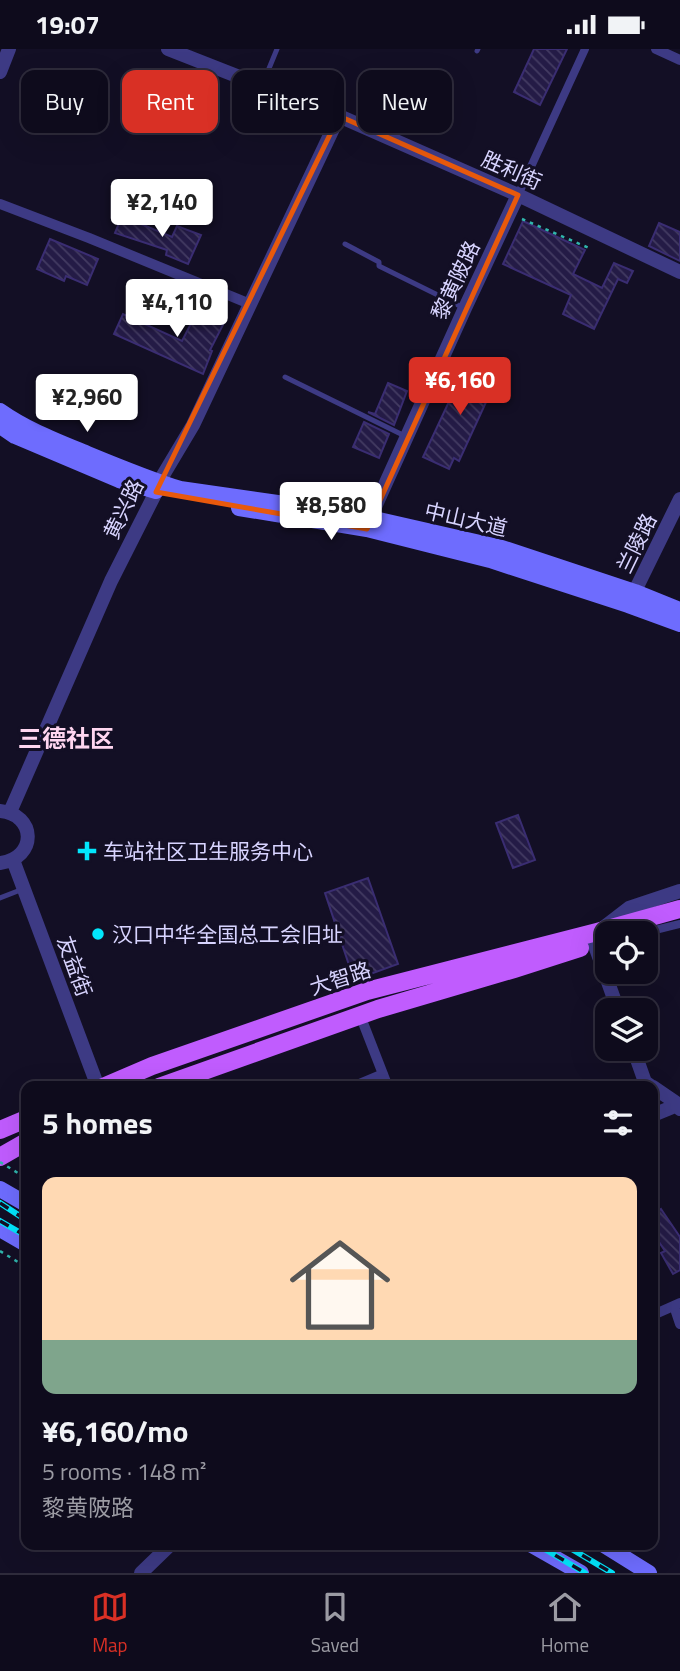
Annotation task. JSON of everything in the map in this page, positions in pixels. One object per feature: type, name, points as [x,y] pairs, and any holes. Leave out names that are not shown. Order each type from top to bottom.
[{"type":"main road","name":"中山大道","points":[[0,411],[47,437],[184,499],[368,524],[490,560],[680,610]]},
{"type":"main road","name":"中山大道","points":[[0,426],[15,436],[119,480],[158,487]]},
{"type":"main road","name":"中山大道","points":[[632,599],[680,624]]},
{"type":"main road","name":"大智路","points":[[648,921],[680,909]]},
{"type":"main road","points":[[658,928],[680,922]]},
{"type":"main road","name":"大智路","points":[[115,1081],[367,991],[595,940]]},
{"type":"main road","name":"大智路","points":[[197,1080],[360,1015],[513,969],[595,940]]},
{"type":"main road","points":[[0,1130],[21,1121]]},
{"type":"main road","points":[[0,1159],[21,1145]]},
{"type":"main road","points":[[0,1189],[21,1201]]},
{"type":"main road","points":[[0,1229],[21,1241]]},
{"type":"main road","points":[[541,1550],[580,1573]]},
{"type":"main road","points":[[612,1550],[649,1573]]},
{"type":"street","points":[[0,72],[9,49]]},
{"type":"street","name":"胜利街","points":[[169,49],[232,74]]},
{"type":"street","name":"黎黄陂路","points":[[368,524],[584,49]]},
{"type":"street","points":[[656,49],[680,60]]},
{"type":"street","name":"胜利街","points":[[344,118],[518,195],[680,272]]},
{"type":"street","name":"黄兴路","points":[[5,811],[111,581],[158,487],[193,425],[331,133]]},
{"type":"street","points":[[0,204],[250,304]]},
{"type":"street","name":"兰陵路","points":[[632,599],[680,499]]},
{"type":"street","points":[[5,811],[23,822],[28,839],[26,848],[20,855],[6,861]]},
{"type":"street","name":"友益街","points":[[6,861],[24,888],[98,1081]]},
{"type":"street","name":"大智路","points":[[616,921],[629,908],[680,891]]},
{"type":"street","points":[[658,929],[680,922]]},
{"type":"street","points":[[360,1015],[386,1081]]},
{"type":"street","points":[[637,1061],[645,1081]]},
{"type":"street","points":[[366,1081],[383,1074]]},
{"type":"street","points":[[658,1091],[680,1106]]},
{"type":"street","points":[[658,1113],[680,1106]]},
{"type":"street","points":[[658,1313],[677,1305],[680,1324]]},
{"type":"street","points":[[141,1573],[165,1550]]},
{"type":"lane","points":[[268,70],[277,49]]},
{"type":"lane","points":[[345,244],[379,262],[379,265],[465,308]]},
{"type":"lane","points":[[285,377],[407,437]]},
{"type":"lane","points":[[0,898],[24,888]]},
{"type":"path","points":[[509,215],[589,248],[587,250]]},
{"type":"path","points":[[0,1159],[21,1174]]},
{"type":"path","points":[[0,1251],[21,1264]]},
{"type":"highlighted area","points":[[339,116],[518,195],[367,529],[156,492]]},
{"type":"building","points":[[534,49],[567,49],[540,105],[514,92]]},
{"type":"building","points":[[122,216],[172,237],[177,226],[201,235],[188,264],[166,255],[167,250],[115,233]]},
{"type":"building","points":[[523,221],[585,250],[573,274],[602,288],[614,263],[633,271],[627,283],[618,279],[594,329],[563,314],[571,295],[503,264]]},
{"type":"building","points":[[659,223],[680,232],[680,261],[649,246]]},
{"type":"building","points":[[50,239],[98,259],[87,285],[66,276],[64,281],[37,269]]},
{"type":"building","points":[[200,306],[226,319],[210,350],[212,351],[203,374],[114,334],[123,314],[182,341]]},
{"type":"building","points":[[468,361],[491,372],[486,383],[493,387],[459,461],[454,458],[449,469],[423,457]]},
{"type":"building","points":[[388,383],[407,391],[394,425],[368,412],[375,414]]},
{"type":"building","points":[[364,422],[389,434],[379,458],[353,447]]},
{"type":"building","points":[[518,815],[535,860],[513,868],[496,823]]},
{"type":"building","points":[[368,878],[398,964],[354,980],[325,893]]},
{"type":"building","points":[[661,1209],[680,1237],[680,1270],[673,1274],[661,1253],[665,1251],[658,1240],[658,1211]]},
{"type":"railway","points":[[0,1203],[21,1217]]},
{"type":"railway","points":[[0,1221],[21,1233]]},
{"type":"railway","points":[[546,1550],[585,1573]]},
{"type":"railway","points":[[573,1550],[612,1573]]},
{"type":"place","name":"车站社区卫生服务中心","points":[[87,851]]},
{"type":"place","name":"汉口中华全国总工会旧址","points":[[98,934]]},
{"type":"district","name":"三德社区","points":[[66,738]]}]
